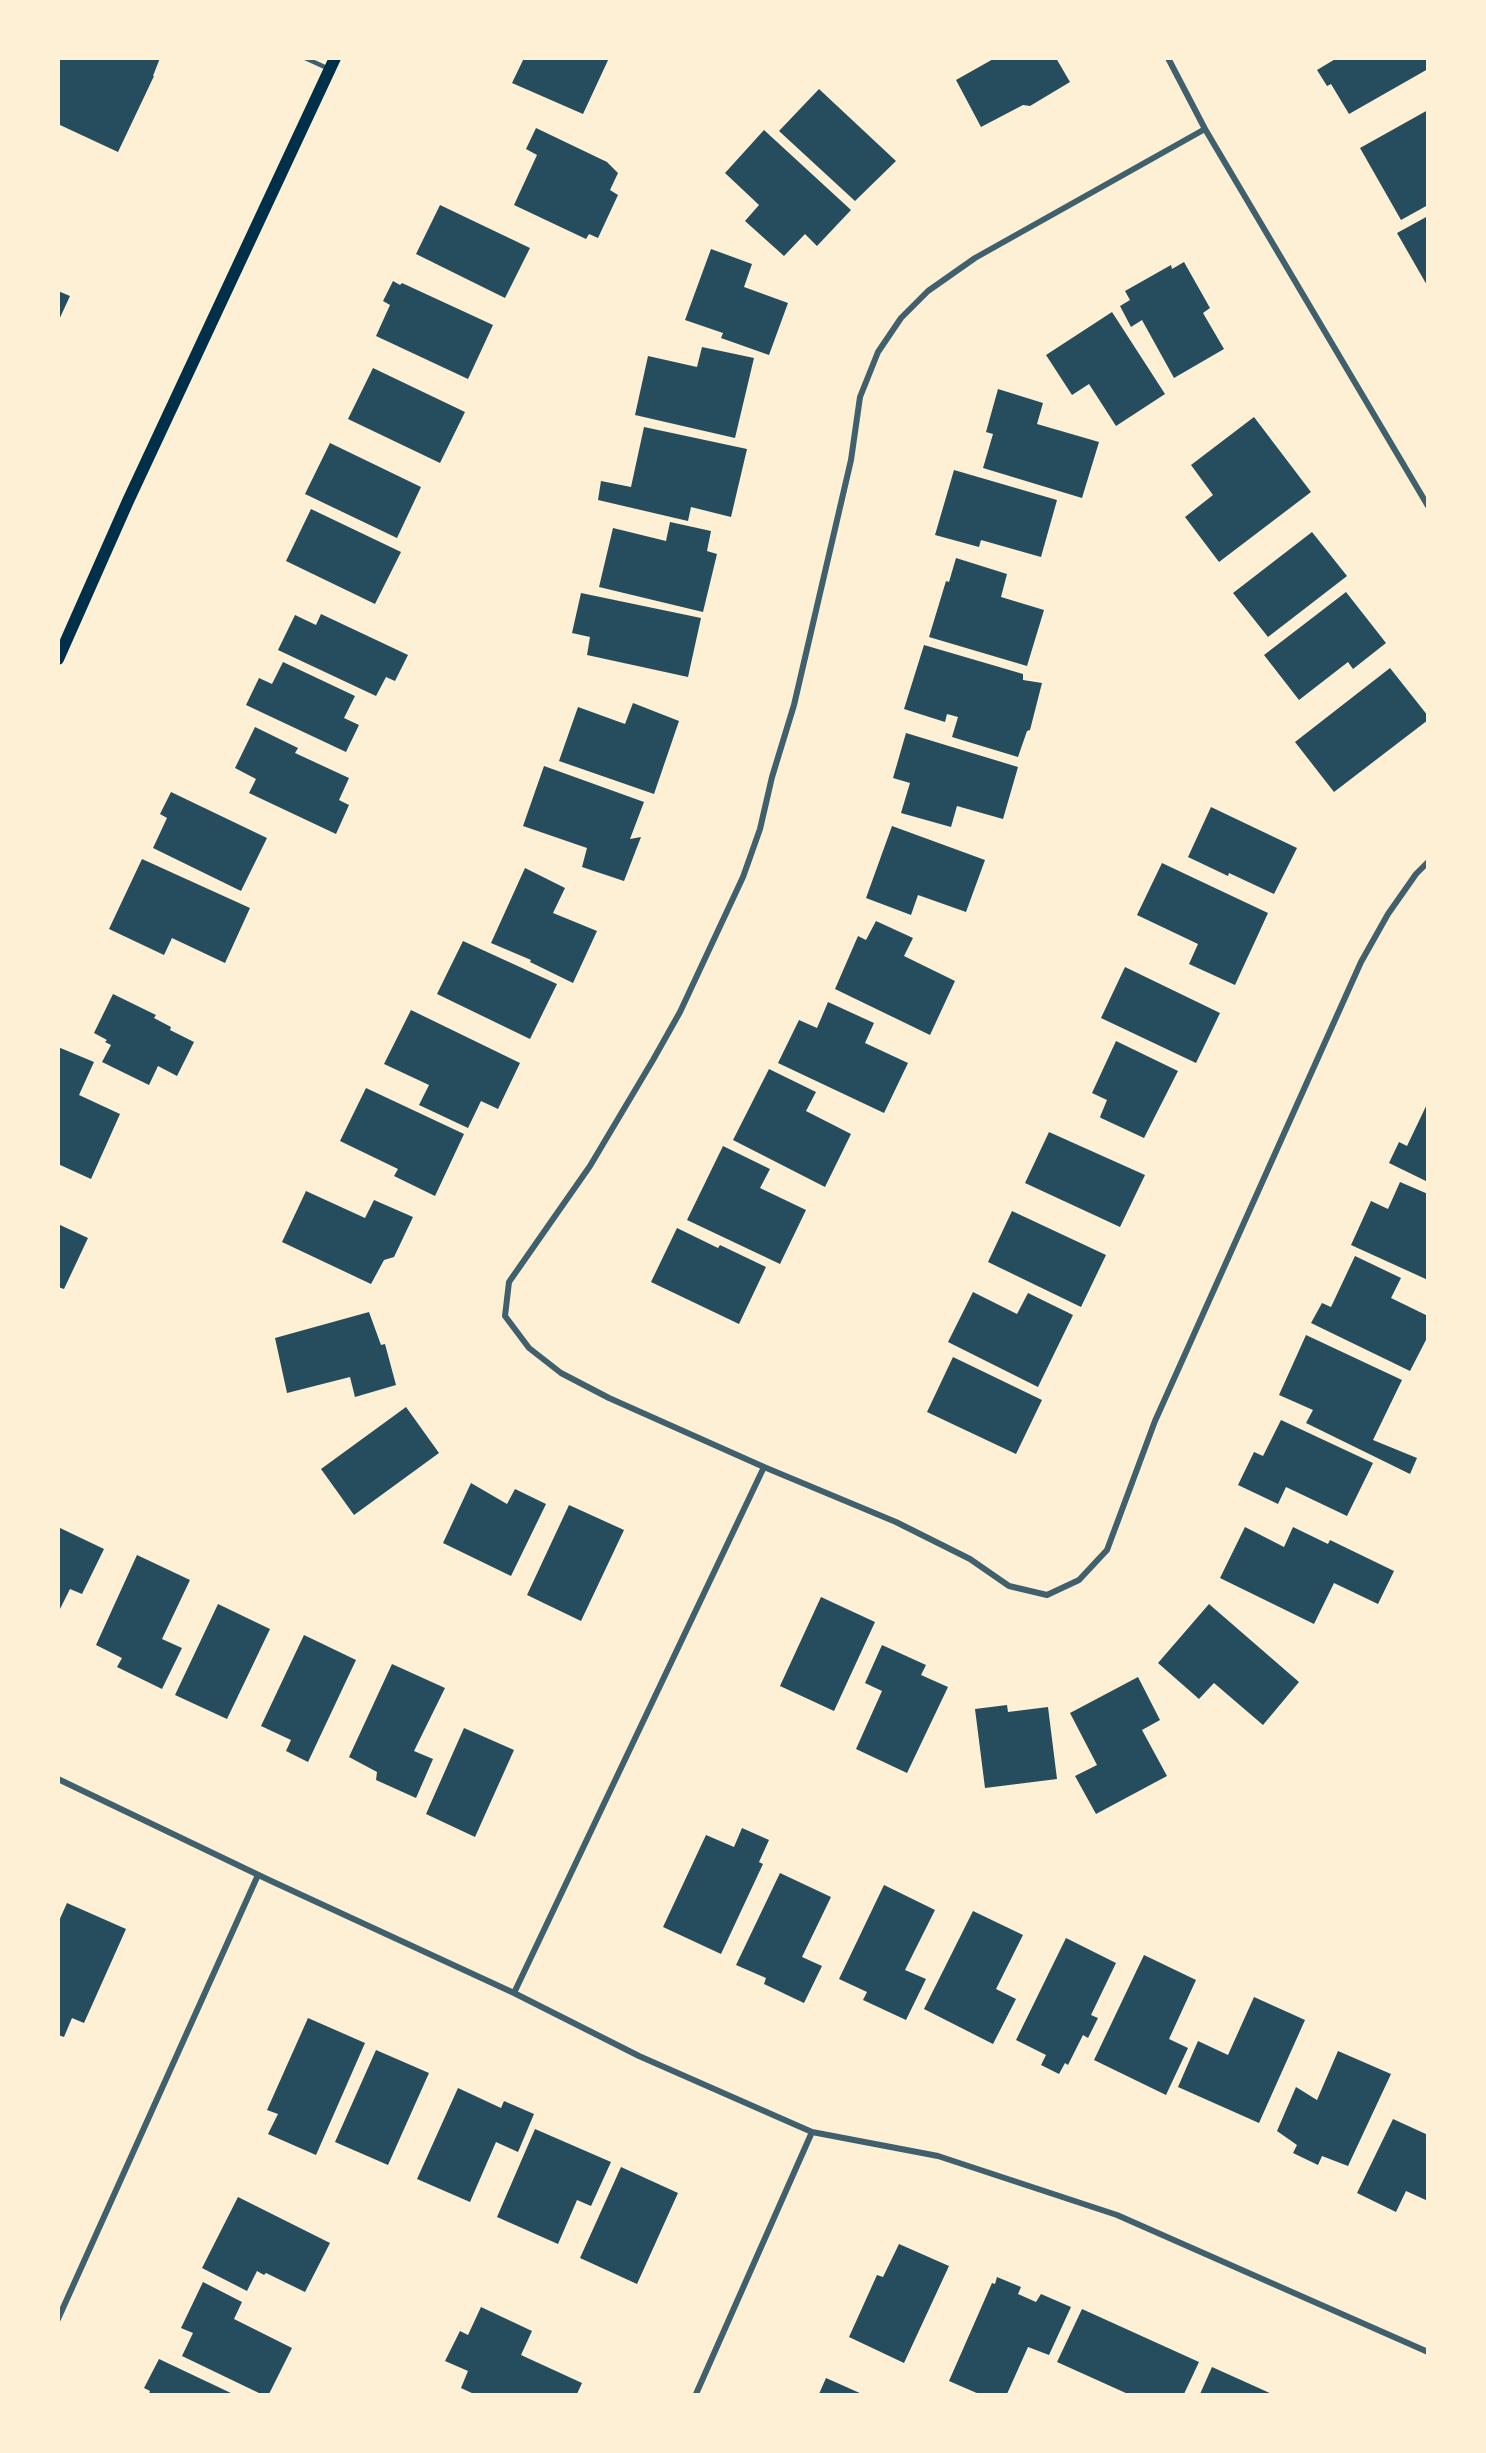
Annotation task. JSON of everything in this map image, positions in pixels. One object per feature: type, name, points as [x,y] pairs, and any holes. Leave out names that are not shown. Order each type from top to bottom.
[{"type":"main road","points":[[58,659],[128,501],[332,64]]},
{"type":"street","points":[[1168,58],[1205,129],[1428,506]]},
{"type":"street","points":[[1205,129],[975,258],[928,291],[901,318],[878,352],[860,397],[851,460],[794,705],[772,777],[760,830],[743,877],[680,1012],[653,1060],[590,1166],[509,1282],[505,1316],[529,1348],[561,1373],[609,1398],[764,1467],[896,1522],[970,1559],[1009,1586],[1047,1594],[1079,1580],[1107,1550],[1155,1421],[1361,963],[1388,914],[1416,874],[1428,862]]},
{"type":"street","points":[[514,1993],[764,1467]]},
{"type":"street","points":[[58,1779],[258,1875],[514,1993],[639,2056],[812,2132],[938,2156],[1118,2215],[1428,2352]]},
{"type":"street","points":[[58,2319],[258,1875]]},
{"type":"street","points":[[696,2394],[812,2132]]},
{"type":"lane","points":[[305,58],[332,64]]},
{"type":"building","points":[[58,58],[160,58],[154,76],[118,152],[60,125]]},
{"type":"building","points":[[524,58],[609,58],[583,114],[512,83]]},
{"type":"building","points":[[995,58],[1056,58],[1070,82],[1030,106],[1023,105],[981,127],[956,80]]},
{"type":"building","points":[[1337,58],[1428,58],[1428,69],[1349,114],[1331,84],[1327,86],[1317,70]]},
{"type":"building","points":[[819,89],[896,161],[855,201],[779,131]]},
{"type":"building","points":[[1428,110],[1428,205],[1401,220],[1360,148]]},
{"type":"building","points":[[536,128],[607,162],[618,173],[610,190],[618,195],[598,238],[589,234],[586,239],[514,205],[537,155],[526,149]]},
{"type":"building","points":[[764,130],[851,210],[817,246],[805,234],[784,256],[745,221],[759,205],[725,173]]},
{"type":"building","points":[[440,205],[530,248],[505,298],[416,254]]},
{"type":"building","points":[[1428,216],[1428,287],[1397,233]]},
{"type":"building","points":[[711,249],[752,264],[744,287],[788,303],[769,355],[721,338],[723,333],[685,320]]},
{"type":"building","points":[[1184,262],[1210,308],[1203,313],[1224,349],[1174,378],[1142,320],[1131,327],[1120,306],[1130,300],[1125,291],[1171,265],[1172,269]]},
{"type":"building","points":[[393,281],[493,325],[468,379],[376,336],[390,305],[383,301]]},
{"type":"building","points":[[58,291],[70,296],[58,322]]},
{"type":"building","points":[[1112,312],[1165,394],[1116,426],[1089,384],[1072,395],[1046,355]]},
{"type":"building","points":[[702,347],[754,358],[735,438],[635,415],[648,356],[697,367]]},
{"type":"building","points":[[373,368],[465,412],[440,463],[348,419]]},
{"type":"building","points":[[998,389],[1043,403],[1037,424],[1099,442],[1082,498],[983,468],[993,434],[986,432]]},
{"type":"building","points":[[1254,417],[1311,492],[1219,562],[1185,517],[1213,495],[1191,465]]},
{"type":"building","points":[[644,427],[747,449],[731,517],[691,507],[688,521],[598,500],[601,481],[631,487]]},
{"type":"building","points":[[330,443],[421,487],[397,538],[305,494]]},
{"type":"building","points":[[954,470],[1057,500],[1041,557],[981,540],[979,547],[935,535]]},
{"type":"building","points":[[311,509],[401,552],[375,604],[286,561]]},
{"type":"building","points":[[670,522],[711,531],[707,551],[717,554],[703,612],[599,587],[613,528],[666,541]]},
{"type":"building","points":[[1312,532],[1347,576],[1268,637],[1233,593]]},
{"type":"building","points":[[956,558],[1007,574],[1001,597],[1044,610],[1027,666],[929,637],[946,581],[949,582]]},
{"type":"building","points":[[1346,592],[1386,643],[1353,669],[1348,662],[1299,700],[1264,655]]},
{"type":"building","points":[[581,593],[701,618],[688,677],[587,655],[590,637],[572,633]]},
{"type":"building","points":[[321,614],[408,655],[395,681],[386,677],[376,696],[278,650],[295,615],[316,625]]},
{"type":"building","points":[[924,645],[1023,674],[1023,680],[1042,683],[1030,730],[1027,731],[1018,757],[952,737],[958,717],[947,714],[945,722],[904,709]]},
{"type":"building","points":[[283,662],[355,696],[344,718],[359,725],[346,752],[246,705],[259,678],[272,684]]},
{"type":"building","points":[[1390,668],[1428,716],[1428,720],[1334,792],[1295,742]]},
{"type":"building","points":[[633,703],[679,721],[654,794],[559,761],[578,707],[625,724]]},
{"type":"building","points":[[255,727],[298,748],[295,753],[349,778],[339,800],[349,805],[336,834],[249,793],[256,779],[235,768]]},
{"type":"building","points":[[906,733],[1018,767],[1003,819],[957,806],[951,827],[901,813],[910,783],[893,778]]},
{"type":"building","points":[[544,766],[644,802],[630,839],[641,837],[624,881],[582,867],[587,848],[523,826]]},
{"type":"building","points":[[171,792],[267,838],[241,891],[153,848],[167,818],[160,814]]},
{"type":"building","points":[[1211,807],[1297,848],[1274,894],[1188,857]]},
{"type":"building","points":[[892,826],[985,860],[966,912],[918,895],[911,915],[866,898]]},
{"type":"building","points":[[142,859],[250,908],[225,963],[172,938],[164,955],[109,929]]},
{"type":"building","points":[[1162,863],[1268,913],[1235,985],[1189,964],[1198,944],[1137,915]]},
{"type":"building","points":[[525,868],[565,888],[553,913],[597,931],[573,983],[530,962],[531,960],[491,943]]},
{"type":"building","points":[[876,921],[913,938],[904,956],[955,981],[930,1035],[835,989],[858,936],[866,940]]},
{"type":"building","points":[[463,941],[557,984],[530,1039],[437,994]]},
{"type":"building","points":[[1125,967],[1220,1013],[1196,1063],[1101,1018]]},
{"type":"building","points":[[113,994],[156,1015],[154,1018],[171,1027],[170,1030],[194,1042],[177,1076],[158,1066],[149,1085],[102,1062],[111,1045],[94,1033]]},
{"type":"building","points":[[828,1002],[874,1023],[865,1043],[908,1063],[884,1113],[778,1063],[799,1020],[817,1028]]},
{"type":"building","points":[[411,1010],[520,1063],[498,1109],[481,1101],[468,1128],[419,1105],[429,1085],[384,1064]]},
{"type":"building","points":[[1116,1041],[1178,1071],[1144,1138],[1101,1118],[1107,1100],[1092,1093]]},
{"type":"building","points":[[58,1047],[94,1062],[79,1095],[120,1114],[91,1179],[58,1164]]},
{"type":"building","points":[[769,1069],[816,1092],[806,1111],[851,1134],[825,1187],[733,1140]]},
{"type":"building","points":[[366,1088],[464,1134],[435,1196],[394,1176],[398,1169],[340,1141]]},
{"type":"building","points":[[1428,1102],[1428,1182],[1389,1163],[1399,1142],[1407,1146]]},
{"type":"building","points":[[1049,1132],[1145,1175],[1120,1227],[1025,1183]]},
{"type":"building","points":[[723,1146],[770,1169],[760,1188],[806,1210],[780,1264],[687,1220]]},
{"type":"building","points":[[1400,1182],[1428,1194],[1428,1280],[1351,1245],[1371,1201],[1388,1209]]},
{"type":"building","points":[[306,1191],[365,1218],[374,1200],[413,1217],[394,1257],[384,1260],[371,1284],[282,1242]]},
{"type":"building","points":[[1012,1211],[1106,1255],[1081,1307],[988,1262]]},
{"type":"building","points":[[58,1224],[88,1238],[64,1289],[58,1287]]},
{"type":"building","points":[[677,1228],[718,1248],[720,1245],[766,1267],[739,1324],[651,1282]]},
{"type":"building","points":[[1355,1256],[1401,1278],[1391,1298],[1428,1316],[1428,1336],[1410,1371],[1311,1323],[1322,1303],[1331,1307]]},
{"type":"building","points":[[973,1292],[1017,1314],[1028,1293],[1073,1315],[1038,1387],[948,1342]]},
{"type":"building","points":[[369,1312],[381,1345],[385,1344],[396,1385],[355,1397],[350,1377],[287,1393],[275,1338]]},
{"type":"building","points":[[1306,1335],[1402,1380],[1373,1440],[1417,1458],[1410,1474],[1306,1423],[1313,1410],[1279,1395]]},
{"type":"building","points":[[953,1357],[1042,1400],[1016,1454],[927,1412]]},
{"type":"building","points":[[406,1407],[439,1453],[354,1515],[321,1469]]},
{"type":"building","points":[[1281,1420],[1373,1463],[1347,1516],[1286,1487],[1278,1504],[1238,1485],[1254,1452],[1263,1456]]},
{"type":"building","points":[[471,1483],[507,1504],[515,1489],[546,1504],[511,1576],[443,1543]]},
{"type":"building","points":[[569,1505],[624,1530],[581,1621],[527,1595]]},
{"type":"building","points":[[58,1527],[104,1549],[82,1594],[70,1589],[58,1613]]},
{"type":"building","points":[[1245,1527],[1284,1547],[1293,1527],[1328,1544],[1330,1540],[1394,1571],[1378,1604],[1334,1583],[1314,1624],[1220,1578]]},
{"type":"building","points":[[137,1555],[190,1580],[162,1639],[182,1648],[162,1689],[117,1667],[122,1658],[96,1645]]},
{"type":"building","points":[[821,1597],[875,1622],[834,1711],[780,1686]]},
{"type":"building","points":[[218,1604],[270,1629],[227,1719],[175,1695]]},
{"type":"building","points":[[1209,1604],[1299,1682],[1263,1725],[1214,1683],[1199,1699],[1158,1663]]},
{"type":"building","points":[[304,1635],[356,1660],[308,1762],[286,1751],[291,1740],[261,1726]]},
{"type":"building","points":[[882,1645],[926,1665],[921,1675],[948,1687],[907,1773],[856,1749],[882,1691],[865,1683]]},
{"type":"building","points":[[392,1664],[445,1688],[414,1751],[433,1759],[416,1798],[376,1780],[377,1772],[349,1757]]},
{"type":"building","points":[[1138,1677],[1160,1720],[1142,1730],[1167,1776],[1096,1814],[1075,1776],[1097,1765],[1070,1713]]},
{"type":"building","points":[[1007,1705],[1008,1712],[1048,1707],[1057,1779],[985,1788],[975,1709]]},
{"type":"building","points":[[464,1728],[514,1750],[475,1837],[426,1814]]},
{"type":"building","points":[[742,1828],[769,1840],[759,1862],[763,1864],[721,1954],[663,1927],[706,1835],[734,1847]]},
{"type":"building","points":[[780,1873],[831,1897],[802,1957],[822,1966],[804,2003],[764,1984],[766,1978],[736,1965]]},
{"type":"building","points":[[884,1885],[935,1910],[905,1970],[926,1979],[906,2020],[863,2000],[867,1992],[839,1979]]},
{"type":"building","points":[[67,1903],[126,1929],[84,2023],[72,2018],[64,2037],[58,2035],[58,1923]]},
{"type":"building","points":[[973,1911],[1023,1935],[996,1989],[1016,1999],[993,2044],[924,2009]]},
{"type":"building","points":[[1066,1938],[1116,1963],[1091,2015],[1098,2018],[1088,2038],[1083,2035],[1068,2065],[1065,2063],[1059,2074],[1041,2065],[1046,2055],[1016,2040]]},
{"type":"building","points":[[1144,1955],[1196,1980],[1169,2039],[1188,2048],[1166,2095],[1094,2060]]},
{"type":"building","points":[[1254,1997],[1305,2020],[1259,2123],[1178,2087],[1198,2041],[1228,2055]]},
{"type":"building","points":[[308,2018],[365,2043],[316,2155],[268,2134],[278,2114],[267,2110]]},
{"type":"building","points":[[376,2050],[429,2073],[388,2165],[335,2142]]},
{"type":"building","points":[[1338,2051],[1391,2074],[1348,2166],[1322,2156],[1318,2165],[1293,2153],[1297,2145],[1277,2131],[1296,2087],[1317,2100]]},
{"type":"building","points":[[458,2088],[501,2108],[504,2101],[534,2114],[518,2152],[496,2142],[470,2202],[417,2179]]},
{"type":"building","points":[[1393,2119],[1428,2135],[1428,2201],[1406,2191],[1396,2212],[1357,2193]]},
{"type":"building","points":[[535,2129],[611,2162],[591,2206],[577,2200],[558,2244],[497,2217]]},
{"type":"building","points":[[621,2167],[678,2193],[637,2284],[580,2258]]},
{"type":"building","points":[[238,2197],[330,2243],[305,2292],[257,2271],[247,2291],[202,2268]]},
{"type":"building","points":[[899,2244],[949,2266],[904,2363],[849,2337],[877,2275],[883,2277]]},
{"type":"building","points":[[997,2277],[1021,2287],[1018,2294],[1036,2302],[1041,2294],[1071,2307],[1049,2355],[1028,2347],[1007,2394],[979,2394],[949,2381],[992,2283],[995,2284]]},
{"type":"building","points":[[203,2282],[242,2302],[234,2319],[292,2348],[269,2394],[261,2394],[182,2356],[193,2333],[181,2328]]},
{"type":"building","points":[[481,2307],[532,2331],[521,2355],[582,2383],[577,2394],[474,2394],[461,2388],[468,2371],[445,2361],[460,2331],[468,2335]]},
{"type":"building","points":[[1082,2309],[1199,2362],[1184,2394],[1128,2394],[1057,2362]]},
{"type":"building","points":[[159,2359],[233,2394],[149,2394],[150,2391],[144,2388]]},
{"type":"building","points":[[1212,2367],[1272,2394],[1200,2394]]},
{"type":"building","points":[[826,2378],[862,2394],[819,2394]]}]
